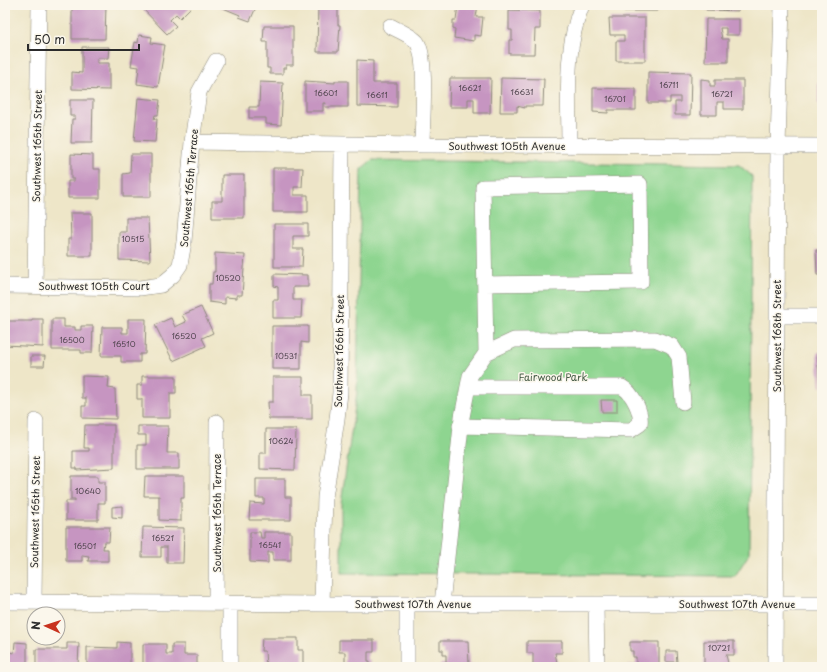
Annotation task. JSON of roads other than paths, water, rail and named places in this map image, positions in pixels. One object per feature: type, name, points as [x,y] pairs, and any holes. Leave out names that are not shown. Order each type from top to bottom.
[{"type":"street","name":"Southwest 165th Street","points":[[35,286],[39,5]]},
{"type":"street","points":[[569,146],[569,52],[575,23],[582,5]]},
{"type":"street","name":"Southwest 168th Street","points":[[775,667],[778,147],[782,5]]},
{"type":"street","points":[[390,26],[416,41],[419,48],[423,74],[422,145]]},
{"type":"street","name":"Southwest 165th Terrace","points":[[176,270],[183,251],[192,142],[199,92],[216,60]]},
{"type":"street","name":"Southwest 105th Avenue","points":[[192,142],[569,146],[822,146]]},
{"type":"street","name":"Southwest 166th Street","points":[[322,604],[325,497],[340,398],[342,144]]},
{"type":"street","points":[[486,284],[641,282],[640,184],[483,187],[486,284],[486,353]]},
{"type":"street","name":"Southwest 105th Court","points":[[5,286],[151,287],[161,285],[176,270]]},
{"type":"street","points":[[778,316],[822,316]]},
{"type":"street","points":[[442,604],[460,426],[470,376],[486,353],[514,340],[656,339],[672,346],[679,357],[683,402]]},
{"type":"street","points":[[460,426],[632,430],[640,424],[642,416],[628,390],[622,387],[468,387]]},
{"type":"street","name":"Southwest 165th Street","points":[[34,602],[36,421]]},
{"type":"street","name":"Southwest 165th Terrace","points":[[217,422],[223,604]]},
{"type":"street","name":"Southwest 107th Avenue","points":[[5,602],[596,605],[822,604]]},
{"type":"street","points":[[223,604],[230,667]]},
{"type":"street","points":[[407,604],[407,667]]},
{"type":"street","points":[[596,605],[597,667]]},
{"type":"park label","name":"Fairwood Park","points":[[553,377]]}]
